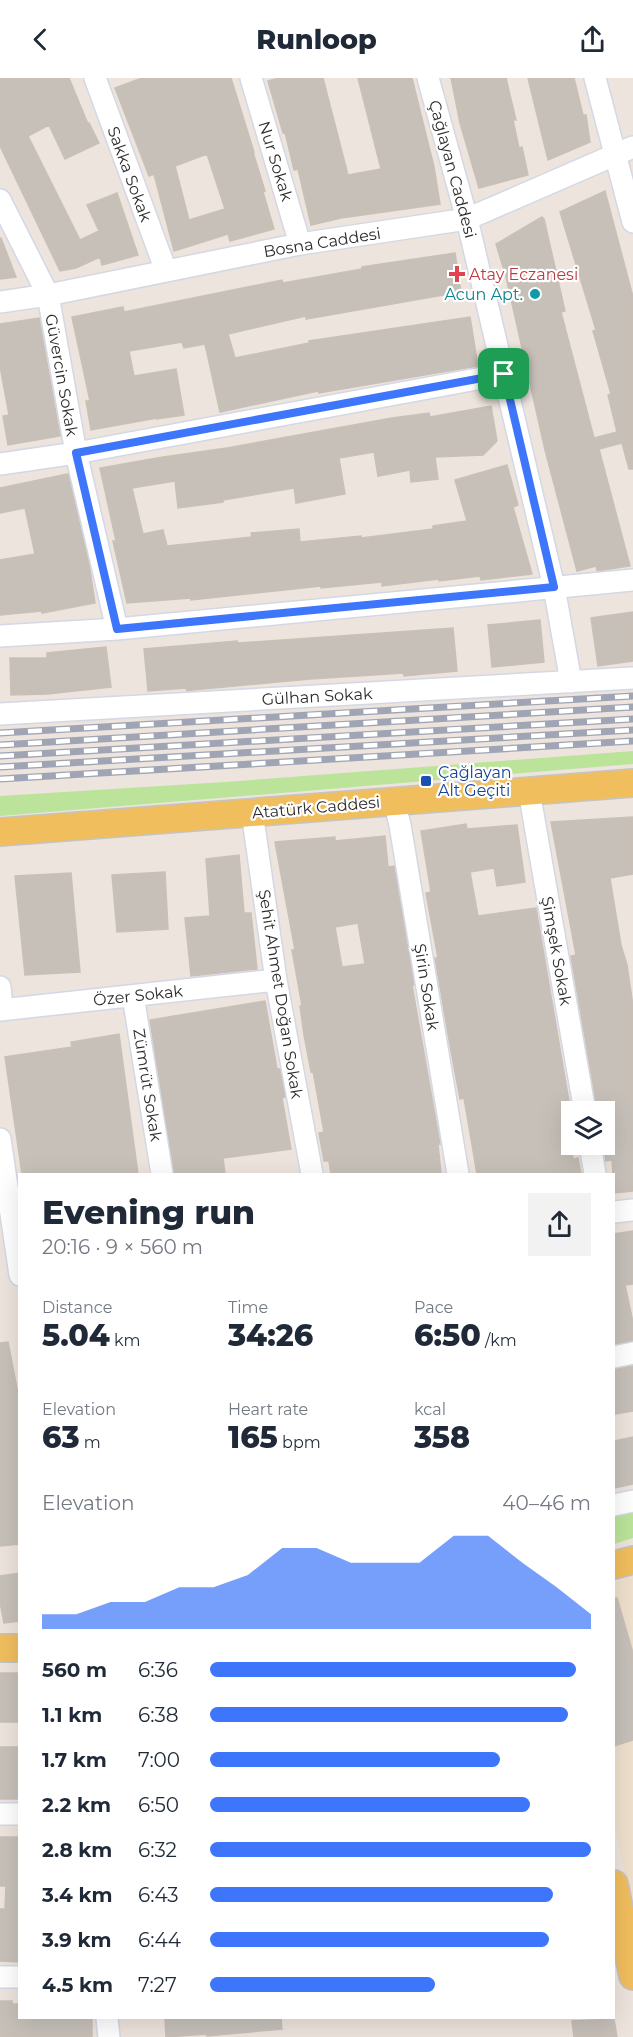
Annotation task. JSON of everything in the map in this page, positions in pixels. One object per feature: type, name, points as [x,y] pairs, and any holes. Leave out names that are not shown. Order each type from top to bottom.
[{"type":"main road","name":"Atatürk Caddesi","points":[[0,832],[633,783]]},
{"type":"main road","points":[[615,1565],[633,1560]]},
{"type":"main road","points":[[0,1648],[18,1648]]},
{"type":"main road","points":[[615,1894],[618,1926],[633,1976]]},
{"type":"street","name":"Sakka Sokak","points":[[94,78],[166,271]]},
{"type":"street","name":"Nur Sokak","points":[[251,78],[300,244]]},
{"type":"street","name":"Çağlayan Caddesi","points":[[428,78],[467,219],[504,374],[554,587],[571,682]]},
{"type":"street","points":[[595,78],[624,151],[633,222]]},
{"type":"street","name":"Bosna Caddesi","points":[[0,302],[48,295],[300,244],[467,219],[624,151]]},
{"type":"street","name":"Güvercin Sokak","points":[[2,208],[48,295],[76,453],[117,629]]},
{"type":"street","points":[[0,464],[76,453],[504,374]]},
{"type":"street","points":[[0,636],[117,629],[633,580]]},
{"type":"street","name":"Gülhan Sokak","points":[[0,714],[633,678]]},
{"type":"street","name":"Şimşek Sokak","points":[[529,790],[583,1101]]},
{"type":"street","name":"Şirin Sokak","points":[[394,801],[400,825],[458,1173]]},
{"type":"street","name":"Şehit Ahmet Doğan Sokak","points":[[252,813],[276,980],[312,1173]]},
{"type":"street","name":"Özer Sokak","points":[[1,1010],[276,980]]},
{"type":"street","points":[[0,987],[1,1010]]},
{"type":"street","name":"Zümrüt Sokak","points":[[134,996],[162,1173]]},
{"type":"street","points":[[0,1139],[18,1262]]},
{"type":"street","points":[[592,1155],[595,1173]]},
{"type":"street","points":[[615,1212],[633,1210]]},
{"type":"street","points":[[0,1278],[18,1276]]},
{"type":"street","points":[[615,1357],[633,1353]]},
{"type":"street","points":[[615,1505],[633,1501]]},
{"type":"street","points":[[0,1814],[18,1814]]},
{"type":"street","points":[[0,1977],[18,1977]]},
{"type":"street","points":[[107,2019],[109,2037]]},
{"type":"shaded area","points":[[633,1575],[633,1912],[615,1828],[615,1582]]},
{"type":"green space","points":[[633,751],[633,764],[0,816],[0,796],[225,782]]},
{"type":"green space","points":[[633,1509],[633,1538],[615,1544],[615,1513]]},
{"type":"building","points":[[0,78],[69,78],[88,124],[99,143],[65,159],[49,125],[28,136],[80,240],[99,231],[87,205],[117,193],[138,255],[102,265],[100,257],[76,268],[60,271],[0,146]]},
{"type":"building","points":[[142,78],[231,78],[254,152],[274,229],[230,241],[228,234],[174,251],[154,174],[149,176],[115,88]],"holes":[[[207,154],[225,209],[189,220],[175,166]]]},
{"type":"building","points":[[279,78],[323,78],[348,175],[381,169],[358,78],[412,78],[434,167],[440,204],[341,218],[311,225],[298,169],[294,170],[285,132],[283,133],[268,81]]},
{"type":"building","points":[[451,78],[506,78],[516,120],[513,120],[519,148],[522,147],[528,175],[479,188],[460,123]]},
{"type":"building","points":[[528,78],[574,78],[583,115],[586,115],[590,142],[548,160]]},
{"type":"building","points":[[605,191],[633,297],[633,469],[629,469],[622,443],[599,449],[630,566],[597,571],[596,566],[577,571],[545,450],[506,277],[496,244],[542,217],[544,219],[565,311],[561,312],[594,438],[617,432],[608,395],[611,394],[593,331],[596,330],[560,212]]},
{"type":"building","points":[[1,238],[16,277],[0,279]]},
{"type":"building","points":[[455,253],[461,292],[306,319],[306,316],[228,334],[235,358],[309,343],[309,341],[470,317],[478,366],[319,393],[318,391],[220,412],[205,344],[184,348],[182,342],[129,351],[134,376],[176,369],[184,415],[91,430],[86,401],[90,401],[72,317],[123,307],[124,312],[282,280],[283,283],[362,269],[362,267]]},
{"type":"building","points":[[39,318],[60,436],[8,445],[3,416],[9,415],[0,366],[0,324]]},
{"type":"building","points":[[491,406],[497,441],[483,455],[435,457],[438,479],[411,482],[410,470],[378,476],[374,452],[339,458],[345,494],[296,503],[294,488],[178,508],[175,481],[132,488],[143,534],[163,530],[167,546],[252,537],[251,533],[299,529],[300,542],[361,536],[361,538],[433,529],[433,526],[467,521],[455,480],[507,465],[518,505],[513,507],[532,574],[481,580],[480,576],[439,581],[439,579],[382,586],[382,582],[321,588],[321,586],[191,600],[191,598],[127,603],[100,468],[392,418],[429,413],[430,417]]},
{"type":"building","points":[[68,474],[89,564],[95,603],[42,613],[42,611],[0,615],[0,560],[35,554],[25,508],[0,513],[0,488]]},
{"type":"building","points":[[633,612],[633,661],[598,666],[591,618]]},
{"type":"building","points":[[540,620],[544,662],[492,667],[488,625]]},
{"type":"building","points":[[453,628],[457,671],[404,676],[404,673],[310,679],[187,691],[186,688],[148,691],[144,649]]},
{"type":"building","points":[[106,647],[111,687],[47,694],[11,695],[10,658],[47,658],[47,653]]},
{"type":"building","points":[[633,817],[633,874],[610,878],[633,1006],[633,1191],[615,1193],[615,1173],[613,1173],[612,1160],[606,1161],[605,1155],[615,1155],[615,1101],[596,1101],[571,956],[576,955],[551,822]]},
{"type":"building","points":[[466,824],[467,829],[517,825],[525,882],[497,886],[494,868],[470,872],[478,916],[536,908],[569,1101],[561,1101],[561,1155],[572,1155],[573,1159],[578,1158],[581,1173],[477,1173],[464,1098],[460,1099],[435,958],[438,958],[426,893],[431,892],[421,831]]},
{"type":"building","points":[[385,836],[388,867],[394,866],[414,985],[412,985],[440,1144],[438,1144],[441,1173],[331,1173],[329,1161],[324,1161],[319,1133],[324,1132],[304,1035],[300,1006],[302,1006],[292,950],[295,950],[275,842],[335,837],[335,841]],"holes":[[[358,923],[365,964],[342,967],[335,927]]]},
{"type":"building","points":[[239,855],[244,913],[251,913],[257,969],[191,976],[185,918],[210,916],[206,859]]},
{"type":"building","points":[[165,872],[168,929],[117,932],[112,875]]},
{"type":"building","points":[[71,873],[80,972],[25,975],[15,876]]},
{"type":"building","points":[[265,1001],[277,1069],[280,1069],[285,1097],[282,1098],[291,1149],[223,1158],[225,1173],[174,1173],[150,1020]]},
{"type":"building","points":[[119,1034],[138,1173],[22,1173],[5,1057],[72,1047],[71,1042]]},
{"type":"building","points":[[633,1231],[633,1284],[625,1285],[633,1322],[633,1341],[615,1344],[615,1234]]},
{"type":"building","points":[[8,1342],[18,1394],[18,1544],[0,1546],[0,1343]]},
{"type":"building","points":[[633,1366],[633,1411],[615,1414],[615,1369]]},
{"type":"building","points":[[633,1437],[633,1484],[615,1488],[615,1441]]},
{"type":"building","points":[[18,1573],[18,1621],[4,1623],[0,1602],[0,1576]]},
{"type":"building","points":[[615,1598],[617,1598],[633,1653],[633,1740],[615,1746]]},
{"type":"building","points":[[0,1673],[18,1673],[18,1722],[0,1722]]},
{"type":"building","points":[[0,1747],[18,1747],[18,1799],[0,1799]]},
{"type":"building","points":[[0,1837],[18,1837],[18,1962],[0,1961],[0,1909],[5,1909],[6,1886],[0,1886]]},
{"type":"building","points":[[0,2001],[12,2001],[12,2004],[18,2004],[18,2019],[92,2019],[92,2037],[0,2037]]},
{"type":"building","points":[[165,2019],[281,2019],[282,2029],[207,2036],[207,2034],[166,2037]]},
{"type":"building","points":[[614,2019],[617,2037],[574,2037],[572,2021]]},
{"type":"railway","points":[[0,733],[633,696]]},
{"type":"railway","points":[[0,745],[633,707]]},
{"type":"railway","points":[[0,756],[633,719]]},
{"type":"railway","points":[[0,767],[633,730]]},
{"type":"railway","points":[[0,779],[633,741]]},
{"type":"place","name":"Atay Eczanesi","points":[[457,274]]},
{"type":"place","name":"Acun Apt.","points":[[535,294]]},
{"type":"place","name":"Çağlayan Alt Geçiti","points":[[426,781]]},
{"type":"route","points":[[504,374],[554,587],[117,629],[76,453],[504,374]]}]
